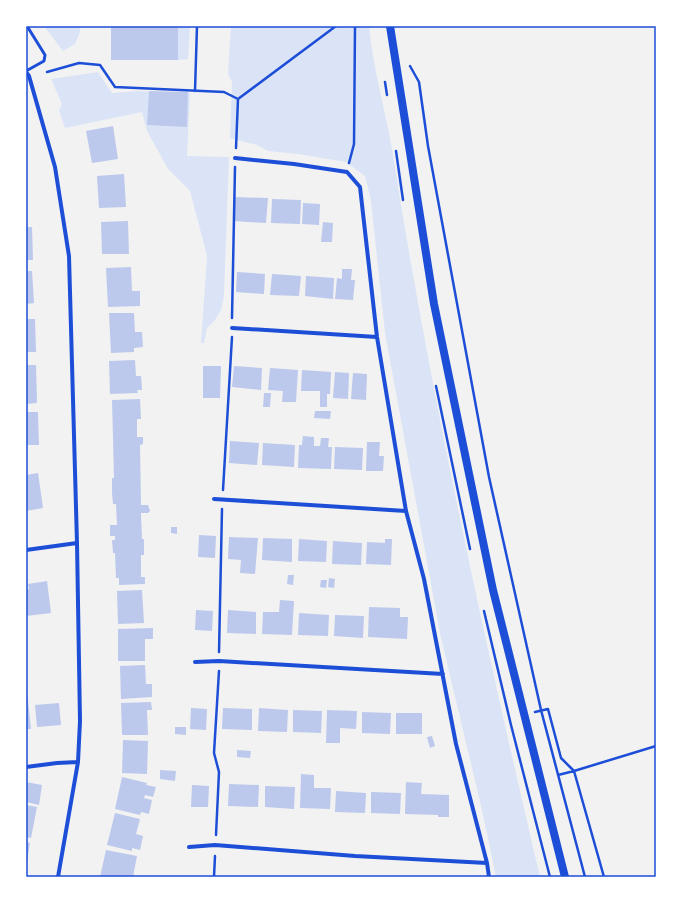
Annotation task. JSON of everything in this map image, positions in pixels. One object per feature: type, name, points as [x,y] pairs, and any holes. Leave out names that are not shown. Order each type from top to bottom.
[{"type":"main road","points":[[390,26],[434,304],[493,590],[565,877]]},
{"type":"street","points":[[26,71],[30,76],[55,167],[69,256],[77,543],[80,721],[78,762],[58,877]]},
{"type":"street","points":[[235,158],[294,164],[347,172],[360,187],[377,337],[406,511],[424,579],[456,744],[487,863],[489,877]]},
{"type":"street","points":[[232,328],[377,337]]},
{"type":"street","points":[[214,499],[406,511]]},
{"type":"street","points":[[26,550],[77,543]]},
{"type":"street","points":[[195,662],[219,661],[443,674]]},
{"type":"street","points":[[26,767],[78,762]]},
{"type":"street","points":[[189,847],[215,845],[355,856],[487,863]]},
{"type":"lane","points":[[26,71],[44,61],[45,55],[27,26]]},
{"type":"path","points":[[195,91],[197,26]]},
{"type":"path","points":[[238,99],[336,26]]},
{"type":"path","points":[[347,172],[354,144],[355,26]]},
{"type":"path","points":[[30,76],[79,63],[86,63],[100,65],[115,87],[224,92],[238,99]]},
{"type":"path","points":[[419,82],[428,146],[486,462],[541,710],[585,877]]},
{"type":"path","points":[[214,877],[220,772],[214,753],[219,661],[222,500],[232,328],[235,158],[238,99]]},
{"type":"path","points":[[524,715],[548,709],[561,758],[574,771],[604,877]]},
{"type":"path","points":[[558,775],[656,746]]},
{"type":"shaded area","points":[[44,26],[80,26],[80,32],[75,44],[63,51]]},
{"type":"shaded area","points":[[178,26],[190,26],[188,59],[178,60]]},
{"type":"shaded area","points":[[231,26],[369,26],[373,59],[390,139],[441,427],[479,607],[540,877],[496,877],[482,810],[441,638],[385,333],[371,201],[365,176],[346,162],[298,154],[268,151],[257,145],[230,138],[232,82],[228,74]]},
{"type":"shaded area","points":[[98,72],[112,93],[137,91],[190,93],[187,156],[229,157],[224,296],[221,310],[215,320],[207,328],[204,343],[201,343],[207,256],[190,191],[168,169],[147,131],[142,112],[65,128],[59,110],[62,104],[51,79]]},
{"type":"building","points":[[111,26],[178,26],[178,60],[111,60]]},
{"type":"building","points":[[149,91],[188,92],[187,127],[147,125]]},
{"type":"building","points":[[113,126],[118,159],[92,163],[86,131]]},
{"type":"building","points":[[124,174],[126,207],[99,208],[97,176]]},
{"type":"building","points":[[235,197],[268,198],[266,223],[234,221]]},
{"type":"building","points":[[272,199],[301,200],[300,224],[271,223]]},
{"type":"building","points":[[303,203],[320,204],[319,225],[302,224]]},
{"type":"building","points":[[128,221],[129,254],[102,254],[101,222]]},
{"type":"building","points":[[323,222],[333,223],[332,242],[321,242]]},
{"type":"building","points":[[26,227],[32,227],[33,260],[26,260]]},
{"type":"building","points":[[131,267],[132,291],[140,291],[140,306],[108,307],[106,268]]},
{"type":"building","points":[[342,269],[352,269],[351,280],[355,280],[353,300],[335,299],[337,278],[342,279]]},
{"type":"building","points":[[26,271],[32,271],[34,303],[26,304]]},
{"type":"building","points":[[237,272],[265,274],[264,294],[236,292]]},
{"type":"building","points":[[272,274],[301,276],[299,296],[270,295]]},
{"type":"building","points":[[306,276],[334,278],[333,299],[305,296]]},
{"type":"building","points":[[109,313],[134,313],[135,332],[142,332],[143,347],[134,348],[134,352],[111,353]]},
{"type":"building","points":[[26,319],[35,319],[36,352],[26,352]]},
{"type":"building","points":[[135,360],[136,376],[141,376],[142,390],[137,390],[138,393],[110,394],[109,361]]},
{"type":"building","points":[[26,365],[36,365],[37,403],[26,404]]},
{"type":"building","points":[[203,366],[221,366],[220,398],[203,398]]},
{"type":"building","points":[[234,366],[262,368],[261,390],[232,387]]},
{"type":"building","points":[[270,368],[298,370],[296,402],[282,402],[283,391],[268,390]]},
{"type":"building","points":[[302,370],[331,372],[330,394],[327,394],[327,407],[320,407],[320,391],[301,391]]},
{"type":"building","points":[[335,372],[349,373],[348,399],[333,398]]},
{"type":"building","points":[[353,373],[367,374],[366,400],[351,399]]},
{"type":"building","points":[[264,393],[271,393],[270,407],[263,407]]},
{"type":"building","points":[[140,399],[141,419],[137,419],[137,437],[143,437],[143,444],[140,445],[141,505],[148,505],[150,511],[148,513],[141,513],[144,555],[141,555],[141,577],[145,577],[145,584],[119,585],[119,578],[116,578],[115,553],[113,553],[112,540],[115,540],[115,536],[110,536],[110,525],[117,525],[116,504],[113,504],[112,493],[112,478],[114,478],[112,400]]},
{"type":"building","points":[[315,411],[331,411],[330,419],[314,418]]},
{"type":"building","points":[[26,412],[38,412],[39,445],[26,445]]},
{"type":"building","points":[[303,436],[314,437],[314,446],[320,446],[321,438],[329,438],[328,447],[332,447],[331,469],[298,468],[299,445],[302,445]]},
{"type":"building","points":[[230,441],[259,443],[257,465],[229,463]]},
{"type":"building","points":[[367,442],[380,442],[379,456],[384,456],[383,471],[366,471]]},
{"type":"building","points":[[263,443],[295,445],[294,467],[262,465]]},
{"type":"building","points":[[335,447],[363,448],[362,470],[334,469]]},
{"type":"building","points":[[38,473],[43,508],[26,511],[26,475]]},
{"type":"building","points":[[171,527],[177,527],[177,534],[171,533]]},
{"type":"building","points":[[199,535],[216,536],[215,558],[198,557]]},
{"type":"building","points":[[229,537],[258,538],[255,574],[240,573],[241,560],[228,559]]},
{"type":"building","points":[[263,538],[292,539],[292,562],[262,560]]},
{"type":"building","points":[[299,539],[327,541],[326,562],[298,561]]},
{"type":"building","points":[[385,539],[392,539],[391,565],[366,564],[367,542],[385,543]]},
{"type":"building","points":[[333,541],[362,543],[361,565],[332,564]]},
{"type":"building","points":[[288,575],[294,575],[293,585],[287,584]]},
{"type":"building","points":[[329,578],[335,579],[334,588],[328,587]]},
{"type":"building","points":[[321,580],[327,580],[326,588],[320,587]]},
{"type":"building","points":[[47,581],[51,613],[26,616],[26,589],[29,589],[28,584]]},
{"type":"building","points":[[142,590],[144,623],[118,624],[117,591]]},
{"type":"building","points":[[280,600],[294,601],[292,635],[262,634],[263,612],[279,612]]},
{"type":"building","points":[[369,607],[400,608],[400,617],[408,617],[407,639],[368,637]]},
{"type":"building","points":[[196,610],[213,611],[212,631],[195,630]]},
{"type":"building","points":[[228,610],[256,612],[256,634],[227,633]]},
{"type":"building","points":[[299,613],[329,615],[328,636],[298,635]]},
{"type":"building","points":[[335,615],[364,616],[363,638],[334,636]]},
{"type":"building","points":[[153,628],[153,639],[145,639],[145,661],[118,661],[118,629]]},
{"type":"building","points":[[145,665],[146,684],[152,684],[152,697],[121,699],[120,666]]},
{"type":"building","points":[[27,691],[31,729],[26,729]]},
{"type":"building","points":[[151,702],[152,710],[147,710],[148,735],[122,735],[121,703]]},
{"type":"building","points":[[59,703],[61,725],[37,727],[35,705]]},
{"type":"building","points":[[191,708],[207,709],[206,730],[190,729]]},
{"type":"building","points":[[223,708],[252,709],[252,730],[222,729]]},
{"type":"building","points":[[259,708],[288,710],[287,732],[258,731]]},
{"type":"building","points":[[293,710],[322,711],[321,733],[293,732]]},
{"type":"building","points":[[327,710],[357,711],[356,729],[340,728],[340,743],[326,743]]},
{"type":"building","points":[[362,712],[391,713],[390,734],[362,733]]},
{"type":"building","points":[[396,713],[422,713],[422,734],[396,734]]},
{"type":"building","points":[[175,727],[186,727],[186,735],[175,734]]},
{"type":"building","points":[[432,736],[435,746],[430,748],[427,737]]},
{"type":"building","points":[[123,740],[148,741],[147,774],[122,773]]},
{"type":"building","points":[[237,750],[251,751],[250,758],[237,757]]},
{"type":"building","points":[[160,770],[176,771],[175,781],[160,779]]},
{"type":"building","points":[[301,774],[314,775],[314,788],[331,788],[330,809],[300,808]]},
{"type":"building","points":[[122,777],[147,783],[146,785],[156,787],[153,797],[145,795],[144,798],[152,800],[149,814],[141,812],[140,815],[115,809]]},
{"type":"building","points":[[26,782],[42,785],[39,805],[26,802]]},
{"type":"building","points":[[406,782],[422,783],[421,794],[449,795],[449,817],[438,817],[438,815],[405,814]]},
{"type":"building","points":[[229,784],[259,785],[258,807],[228,806]]},
{"type":"building","points":[[192,785],[209,786],[208,807],[191,807]]},
{"type":"building","points":[[265,786],[295,787],[294,809],[265,807]]},
{"type":"building","points":[[336,791],[366,793],[365,813],[335,812]]},
{"type":"building","points":[[371,792],[401,793],[400,814],[371,813]]},
{"type":"building","points":[[26,805],[37,807],[31,838],[26,837]]},
{"type":"building","points":[[115,813],[140,819],[136,834],[143,836],[140,850],[132,848],[132,851],[107,845]]},
{"type":"building","points":[[26,842],[30,843],[27,862],[26,862]]},
{"type":"building","points":[[106,850],[137,856],[133,877],[100,877]]}]
